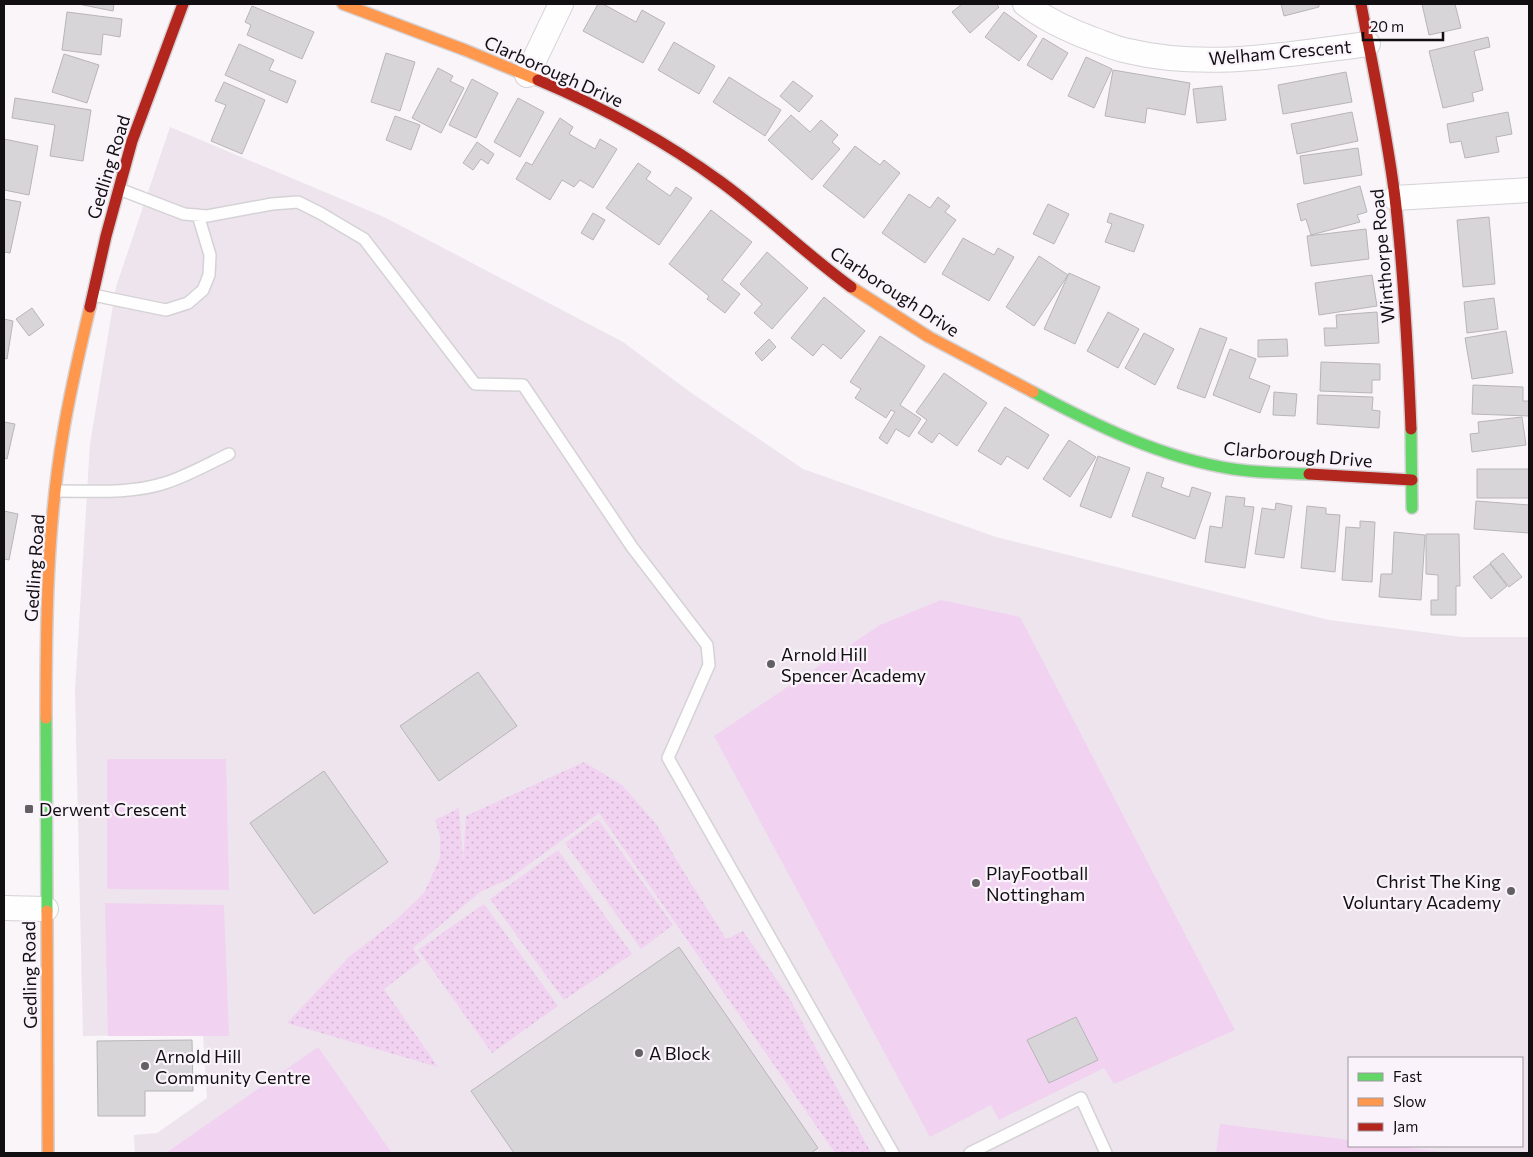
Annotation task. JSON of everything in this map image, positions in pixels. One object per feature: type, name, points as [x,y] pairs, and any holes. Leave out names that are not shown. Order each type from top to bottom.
[{"type":"street","name":"Gedling Road","points":[[48,1153],[46,909],[48,606],[50,557],[57,491],[64,435],[91,294],[132,141],[183,4]]},
{"type":"street","name":"Clarborough Drive","points":[[344,4],[527,75],[611,115],[698,167],[739,196],[853,288],[908,323],[973,361],[1054,404],[1124,436],[1178,456],[1224,468],[1270,473],[1412,480]]},
{"type":"street","points":[[527,75],[561,4]]},
{"type":"street","name":"Welham Crescent","points":[[1025,4],[1068,30],[1127,51],[1158,57],[1230,61],[1368,44]]},
{"type":"street","name":"Winthorpe Road","points":[[1361,4],[1382,113],[1395,198],[1407,339],[1412,432],[1412,508]]},
{"type":"street","points":[[1395,198],[1529,190]]},
{"type":"street","points":[[4,908],[46,909]]},
{"type":"lane","points":[[119,189],[184,214],[207,216],[272,204],[298,202],[364,239],[475,384],[523,385],[632,547],[707,645],[709,665],[668,758],[893,1153]]},
{"type":"lane","points":[[91,294],[166,310],[188,303],[203,290],[209,275],[210,256],[198,215]]},
{"type":"lane","points":[[57,491],[102,491],[146,487],[165,483],[229,454]]},
{"type":"lane","points":[[971,1153],[1081,1098],[1106,1153]]},
{"type":"shaded area","name":"Arnold Hill Spencer Academy","points":[[170,127],[384,217],[623,342],[690,392],[803,469],[996,537],[1329,620],[1462,637],[1529,637],[1529,1153],[135,1153],[134,1135],[157,1133],[207,1098],[203,1034],[83,1036],[75,691],[90,444],[116,287]]},
{"type":"shaded area","name":"PlayFootball Nottingham","points":[[941,600],[1020,617],[1235,1030],[1114,1084],[1104,1068],[999,1120],[991,1105],[930,1137],[714,736],[880,625]]},
{"type":"shaded area","points":[[107,759],[226,759],[229,890],[107,889]]},
{"type":"shaded area","points":[[584,762],[622,785],[657,825],[677,861],[726,939],[743,931],[790,999],[871,1153],[835,1153],[599,813],[509,879],[480,892],[413,948],[421,961],[384,989],[438,1067],[287,1023],[350,956],[394,922],[424,893],[440,858],[440,836],[435,820],[459,808],[463,861],[466,816]]},
{"type":"shaded area","points":[[598,819],[673,925],[641,949],[565,843]]},
{"type":"shaded area","points":[[558,850],[632,954],[564,1000],[490,899]]},
{"type":"shaded area","points":[[105,903],[224,905],[229,1036],[108,1036]]},
{"type":"shaded area","points":[[484,904],[558,1006],[492,1053],[418,950]]},
{"type":"shaded area","points":[[318,1047],[392,1153],[166,1153]]},
{"type":"shaded area","points":[[1220,1124],[1348,1140],[1348,1147],[1401,1147],[1452,1153],[1216,1153]]},
{"type":"building","points":[[78,4],[114,4],[113,11]]},
{"type":"building","points":[[598,4],[603,4],[636,22],[642,10],[665,23],[643,63],[583,31]]},
{"type":"building","points":[[962,4],[996,4],[999,7],[970,33],[952,12]]},
{"type":"building","points":[[1281,4],[1319,4],[1319,7],[1284,16]]},
{"type":"building","points":[[1422,4],[1455,4],[1461,28],[1429,35]]},
{"type":"building","points":[[252,6],[314,32],[302,59],[247,35],[251,25],[245,22]]},
{"type":"building","points":[[67,12],[122,19],[120,37],[103,34],[101,55],[62,50]]},
{"type":"building","points":[[1004,12],[1037,36],[1019,61],[985,37]]},
{"type":"building","points":[[1488,37],[1490,47],[1474,51],[1483,90],[1472,93],[1474,101],[1443,108],[1429,51]]},
{"type":"building","points":[[1043,38],[1068,53],[1052,80],[1027,65]]},
{"type":"building","points":[[674,42],[715,66],[699,94],[658,70]]},
{"type":"building","points":[[239,44],[274,60],[269,70],[296,81],[287,103],[225,75]]},
{"type":"building","points":[[386,53],[415,62],[400,111],[371,102]]},
{"type":"building","points":[[64,54],[99,65],[87,103],[52,92]]},
{"type":"building","points":[[1086,57],[1112,69],[1094,108],[1068,96]]},
{"type":"building","points":[[438,68],[453,76],[450,81],[464,88],[441,133],[412,118]]},
{"type":"building","points":[[1113,70],[1190,83],[1185,115],[1147,108],[1145,123],[1105,116]]},
{"type":"building","points":[[1346,72],[1352,102],[1283,114],[1278,85]]},
{"type":"building","points":[[729,77],[781,110],[765,136],[713,102]]},
{"type":"building","points":[[472,79],[498,93],[476,138],[449,125]]},
{"type":"building","points":[[793,81],[813,96],[799,112],[780,96]]},
{"type":"building","points":[[224,82],[265,100],[242,154],[211,141],[226,105],[215,101]]},
{"type":"building","points":[[1222,86],[1226,120],[1197,123],[1193,89]]},
{"type":"building","points":[[15,98],[91,110],[83,161],[50,156],[55,125],[12,118]]},
{"type":"building","points":[[518,98],[544,112],[520,157],[494,142]]},
{"type":"building","points":[[1352,112],[1358,141],[1297,154],[1291,124]]},
{"type":"building","points":[[1508,112],[1512,134],[1496,137],[1499,152],[1465,158],[1461,141],[1450,143],[1447,124]]},
{"type":"building","points":[[791,115],[810,132],[821,120],[838,135],[832,142],[840,149],[812,180],[768,140]]},
{"type":"building","points":[[395,116],[420,125],[411,150],[386,140]]},
{"type":"building","points":[[560,118],[573,127],[569,134],[595,149],[600,139],[617,149],[593,188],[580,180],[574,187],[562,180],[550,200],[516,179],[526,162],[532,165]]},
{"type":"building","points":[[4,139],[38,146],[29,195],[4,190]]},
{"type":"building","points":[[477,142],[494,154],[488,164],[481,159],[473,170],[463,163]]},
{"type":"building","points":[[855,146],[880,165],[884,160],[900,173],[864,218],[823,186]]},
{"type":"building","points":[[1358,148],[1362,175],[1304,184],[1300,156]]},
{"type":"building","points":[[638,163],[651,172],[646,179],[670,196],[676,187],[692,198],[659,245],[606,208]]},
{"type":"building","points":[[1360,186],[1367,212],[1357,215],[1360,222],[1311,235],[1306,219],[1301,221],[1297,204]]},
{"type":"building","points":[[909,194],[930,208],[938,197],[950,206],[945,212],[956,220],[925,263],[882,233]]},
{"type":"building","points":[[4,199],[21,202],[10,253],[4,252]]},
{"type":"building","points":[[1048,204],[1069,214],[1054,244],[1033,234]]},
{"type":"building","points":[[711,210],[752,242],[722,280],[740,294],[725,313],[707,299],[709,296],[669,264]]},
{"type":"building","points":[[593,213],[605,220],[593,240],[581,233]]},
{"type":"building","points":[[1110,213],[1144,225],[1134,252],[1105,242],[1112,224],[1107,222]]},
{"type":"building","points":[[1489,217],[1495,284],[1463,287],[1457,220]]},
{"type":"building","points":[[1366,229],[1369,259],[1311,266],[1307,236]]},
{"type":"building","points":[[963,238],[994,255],[998,248],[1014,257],[989,301],[942,274]]},
{"type":"building","points":[[767,252],[808,288],[772,329],[754,313],[762,304],[740,284]]},
{"type":"building","points":[[1039,256],[1068,275],[1034,326],[1006,307]]},
{"type":"building","points":[[1069,273],[1100,287],[1075,344],[1044,329]]},
{"type":"building","points":[[1372,275],[1377,306],[1319,315],[1315,283]]},
{"type":"building","points":[[824,297],[865,331],[841,359],[823,344],[813,356],[791,338]]},
{"type":"building","points":[[1494,298],[1498,329],[1467,333],[1464,302]]},
{"type":"building","points":[[32,308],[44,325],[29,336],[16,319]]},
{"type":"building","points":[[1108,312],[1139,329],[1118,368],[1087,351]]},
{"type":"building","points":[[1377,312],[1379,343],[1325,346],[1324,328],[1337,328],[1336,315]]},
{"type":"building","points":[[4,319],[13,321],[7,359],[4,358]]},
{"type":"building","points":[[1200,328],[1227,338],[1205,398],[1177,388]]},
{"type":"building","points":[[1506,331],[1513,373],[1472,379],[1465,338]]},
{"type":"building","points":[[1144,333],[1174,349],[1155,385],[1125,368]]},
{"type":"building","points":[[880,336],[925,366],[900,405],[921,419],[909,437],[896,429],[887,444],[879,438],[895,412],[891,410],[886,418],[855,398],[861,389],[850,382]]},
{"type":"building","points":[[769,339],[776,347],[762,361],[755,353]]},
{"type":"building","points":[[1287,339],[1288,356],[1258,357],[1258,340]]},
{"type":"building","points":[[1230,349],[1256,359],[1249,378],[1270,386],[1260,413],[1213,395]]},
{"type":"building","points":[[1321,362],[1380,364],[1380,380],[1372,380],[1372,393],[1320,391]]},
{"type":"building","points":[[944,373],[987,403],[957,446],[939,433],[932,443],[918,433],[927,420],[916,412]]},
{"type":"building","points":[[1473,385],[1523,387],[1523,401],[1529,401],[1529,416],[1472,414]]},
{"type":"building","points":[[1274,392],[1297,394],[1295,416],[1273,415]]},
{"type":"building","points":[[1318,395],[1373,397],[1372,410],[1380,411],[1379,428],[1317,424]]},
{"type":"building","points":[[1005,407],[1049,435],[1028,469],[1007,456],[1001,465],[978,451]]},
{"type":"building","points":[[1522,417],[1526,445],[1472,452],[1470,434],[1479,433],[1478,422]]},
{"type":"building","points":[[4,422],[15,424],[7,459],[4,458]]},
{"type":"building","points":[[1069,440],[1096,457],[1070,497],[1043,479]]},
{"type":"building","points":[[1098,456],[1130,468],[1111,518],[1080,506]]},
{"type":"building","points":[[1477,469],[1529,469],[1529,498],[1477,498]]},
{"type":"building","points":[[1147,472],[1164,478],[1161,487],[1189,497],[1192,487],[1211,493],[1195,539],[1132,516]]},
{"type":"building","points":[[1226,496],[1245,498],[1244,506],[1254,507],[1245,568],[1205,562],[1210,526],[1222,528]]},
{"type":"building","points":[[1476,501],[1529,505],[1529,533],[1474,529]]},
{"type":"building","points":[[1276,503],[1292,506],[1284,558],[1255,554],[1262,508],[1275,510]]},
{"type":"building","points":[[1307,506],[1326,508],[1326,514],[1340,515],[1335,572],[1301,568]]},
{"type":"building","points":[[4,511],[18,514],[9,560],[4,559]]},
{"type":"building","points":[[1360,521],[1375,522],[1372,582],[1342,580],[1346,527],[1360,528]]},
{"type":"building","points":[[1394,532],[1425,535],[1421,600],[1379,597],[1381,574],[1392,574]]},
{"type":"building","points":[[1426,534],[1459,534],[1460,586],[1456,586],[1456,615],[1431,615],[1431,600],[1438,600],[1438,575],[1426,574]]},
{"type":"building","points":[[1503,553],[1522,577],[1509,587],[1490,563]]},
{"type":"building","points":[[1490,564],[1507,586],[1491,599],[1473,577]]},
{"type":"building","points":[[478,672],[517,726],[439,781],[400,726]]},
{"type":"building","points":[[324,771],[388,862],[314,914],[250,823]]},
{"type":"building","name":"A Block","points":[[679,947],[818,1148],[811,1153],[514,1153],[471,1091]]},
{"type":"building","points":[[1076,1017],[1098,1060],[1049,1083],[1027,1040]]},
{"type":"building","name":"Arnold Hill Community Centre","points":[[192,1040],[193,1091],[145,1091],[145,1116],[98,1116],[97,1041]]},
{"type":"traffic: fast","points":[[1033,392],[1130,439],[1181,457],[1242,470],[1309,474]]},
{"type":"traffic: fast","points":[[1411,429],[1412,508]]},
{"type":"traffic: fast","points":[[46,718],[47,911]]},
{"type":"traffic: slow","points":[[343,4],[538,80]]},
{"type":"traffic: slow","points":[[851,287],[929,337],[1033,392]]},
{"type":"traffic: slow","points":[[46,718],[48,575],[54,504],[66,418],[90,307]]},
{"type":"traffic: slow","points":[[47,911],[48,1153]]},
{"type":"traffic: jam","points":[[90,307],[106,236],[132,141],[183,4]]},
{"type":"traffic: jam","points":[[1361,4],[1384,125],[1395,198],[1401,256],[1411,429]]},
{"type":"traffic: jam","points":[[538,80],[632,126],[700,167],[738,195],[851,287]]},
{"type":"traffic: jam","points":[[1309,474],[1412,480]]},
{"type":"place","name":"Arnold Hill Spencer Academy","points":[[771,664]]},
{"type":"place","name":"Derwent Crescent","points":[[29,809]]},
{"type":"place","name":"PlayFootball Nottingham","points":[[976,883]]},
{"type":"place","name":"Christ The King Voluntary Academy","points":[[1511,891]]},
{"type":"place","name":"A Block","points":[[639,1053]]},
{"type":"place","name":"Arnold Hill Community Centre","points":[[145,1066]]}]
